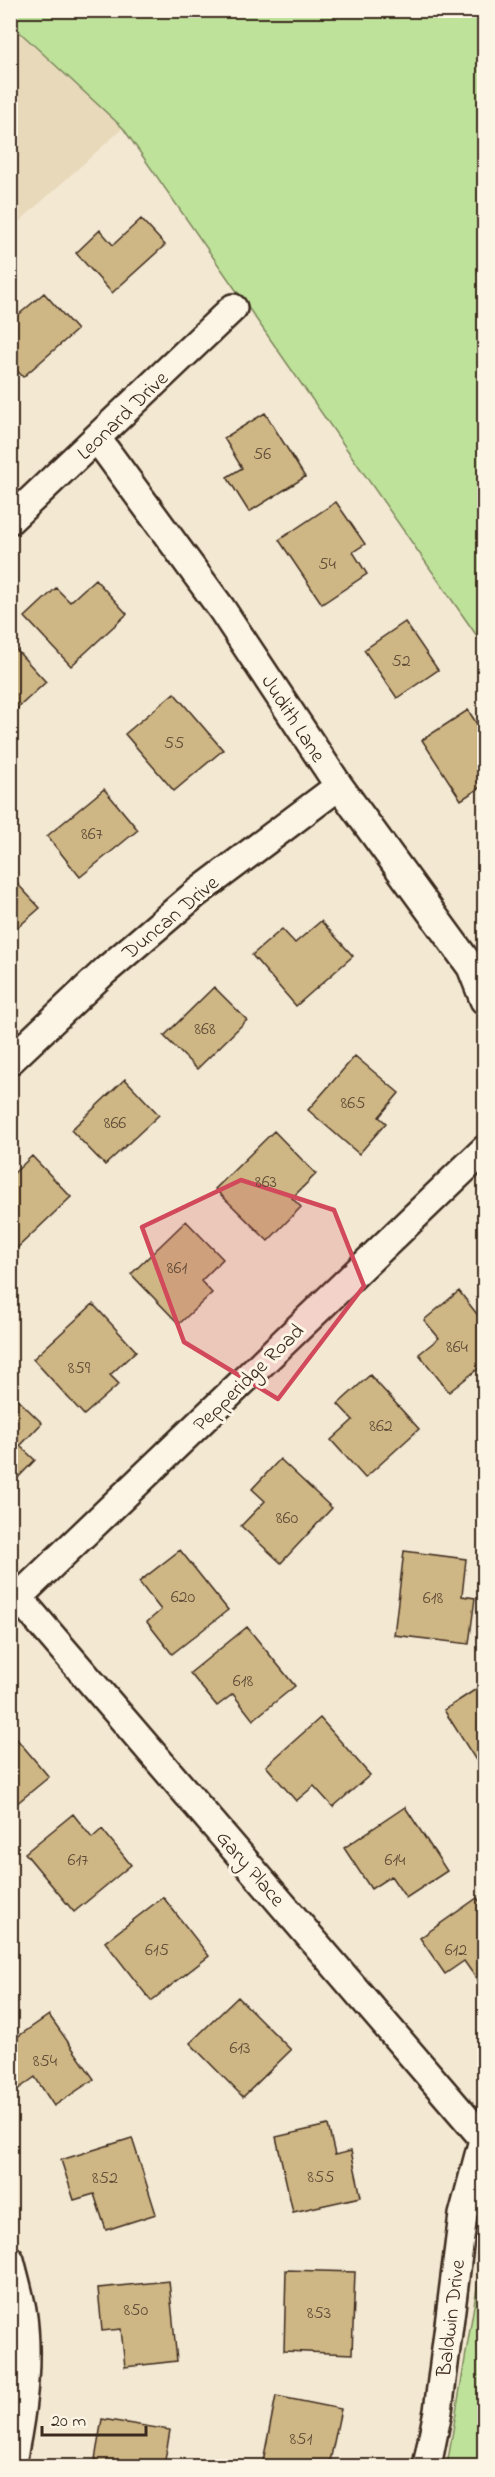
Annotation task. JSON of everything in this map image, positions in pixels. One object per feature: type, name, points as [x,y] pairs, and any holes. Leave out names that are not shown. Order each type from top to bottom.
[{"type":"street","name":"Leonard Drive","points":[[10,520],[98,440],[233,308]]},
{"type":"street","name":"Judith Lane","points":[[98,440],[221,608],[339,786],[471,967],[484,1000]]},
{"type":"street","name":"Duncan Drive","points":[[10,1061],[105,971],[194,895],[339,786]]},
{"type":"street","name":"Pepperidge Road","points":[[14,1601],[484,1150]]},
{"type":"street","name":"Gary Place","points":[[14,1601],[484,2137]]},
{"type":"street","name":"Baldwin Drive","points":[[427,2466],[438,2411],[463,2215],[484,2137]]},
{"type":"street","points":[[10,2260],[22,2310],[25,2348],[22,2412],[11,2466]]},
{"type":"highlighted area","points":[[241,1180],[334,1210],[364,1286],[278,1399],[184,1342],[142,1227]]},
{"type":"shaded area","points":[[10,24],[123,128],[11,229],[10,229]]},
{"type":"green space","points":[[10,11],[484,11],[484,646],[123,128],[11,24]]},
{"type":"green space","points":[[484,2246],[484,2466],[447,2466]]},
{"type":"building","points":[[141,219],[165,245],[112,293],[76,253],[100,230],[113,245]]},
{"type":"building","points":[[44,293],[77,330],[23,377],[10,363],[10,322]]},
{"type":"building","points":[[265,413],[305,477],[249,512],[227,477],[242,468],[224,438]]},
{"type":"building","points":[[336,502],[365,544],[353,552],[367,574],[322,604],[279,540]]},
{"type":"building","points":[[95,579],[127,614],[71,666],[25,617],[56,588],[70,602]]},
{"type":"building","points":[[405,622],[438,670],[397,698],[364,650]]},
{"type":"building","points":[[10,643],[46,682],[10,715]]},
{"type":"building","points":[[174,693],[223,750],[174,791],[125,734]]},
{"type":"building","points":[[468,710],[484,735],[484,785],[461,800],[422,740]]},
{"type":"building","points":[[104,789],[138,830],[80,877],[47,836]]},
{"type":"building","points":[[10,876],[40,908],[10,934]]},
{"type":"building","points":[[321,921],[353,956],[296,1006],[252,955],[282,929],[295,943]]},
{"type":"building","points":[[214,987],[247,1020],[197,1069],[164,1036]]},
{"type":"building","points":[[355,1056],[399,1093],[379,1117],[386,1123],[359,1154],[308,1110]]},
{"type":"building","points":[[125,1079],[159,1115],[105,1165],[71,1130]]},
{"type":"building","points":[[274,1131],[316,1174],[292,1198],[301,1207],[268,1241],[215,1189]]},
{"type":"building","points":[[32,1156],[71,1197],[15,1250],[10,1245],[10,1177]]},
{"type":"building","points":[[186,1221],[223,1259],[201,1281],[212,1293],[179,1324],[131,1274]]},
{"type":"building","points":[[459,1291],[484,1323],[484,1364],[449,1392],[419,1354],[439,1338],[424,1320]]},
{"type":"building","points":[[93,1304],[136,1351],[110,1375],[119,1384],[84,1415],[33,1359]]},
{"type":"building","points":[[370,1375],[419,1429],[365,1478],[331,1440],[353,1420],[338,1404]]},
{"type":"building","points":[[10,1392],[42,1423],[20,1446],[35,1460],[10,1486]]},
{"type":"building","points":[[280,1459],[332,1508],[281,1563],[241,1526],[265,1501],[252,1489]]},
{"type":"building","points":[[180,1550],[228,1610],[172,1654],[147,1622],[161,1610],[139,1582]]},
{"type":"building","points":[[404,1551],[466,1559],[462,1596],[475,1598],[469,1644],[394,1635]]},
{"type":"building","points":[[247,1627],[295,1686],[253,1720],[233,1694],[217,1706],[190,1673]]},
{"type":"building","points":[[484,1684],[484,1773],[444,1710]]},
{"type":"building","points":[[320,1718],[370,1775],[333,1807],[314,1786],[296,1801],[266,1766]]},
{"type":"building","points":[[10,1731],[49,1777],[10,1809]]},
{"type":"building","points":[[405,1807],[447,1871],[406,1898],[391,1876],[371,1889],[344,1848]]},
{"type":"building","points":[[73,1814],[92,1838],[102,1829],[131,1865],[74,1912],[25,1853]]},
{"type":"building","points":[[163,1897],[209,1956],[151,2001],[105,1942]]},
{"type":"building","points":[[477,1898],[484,1907],[483,1988],[464,1961],[445,1974],[420,1938]]},
{"type":"building","points":[[238,1997],[291,2050],[243,2097],[190,2043]]},
{"type":"building","points":[[49,2015],[94,2079],[54,2106],[35,2077],[17,2090],[10,2080],[10,2042]]},
{"type":"building","points":[[328,2125],[335,2155],[351,2151],[361,2197],[293,2212],[276,2137]]},
{"type":"building","points":[[132,2138],[156,2214],[106,2230],[94,2194],[74,2200],[61,2160]]},
{"type":"building","points":[[286,2270],[355,2272],[352,2354],[284,2351]]},
{"type":"building","points":[[169,2281],[177,2361],[125,2367],[121,2329],[102,2331],[98,2288]]},
{"type":"building","points":[[276,2396],[341,2409],[329,2466],[262,2466]]},
{"type":"building","points":[[102,2419],[170,2430],[164,2466],[94,2465]]}]
